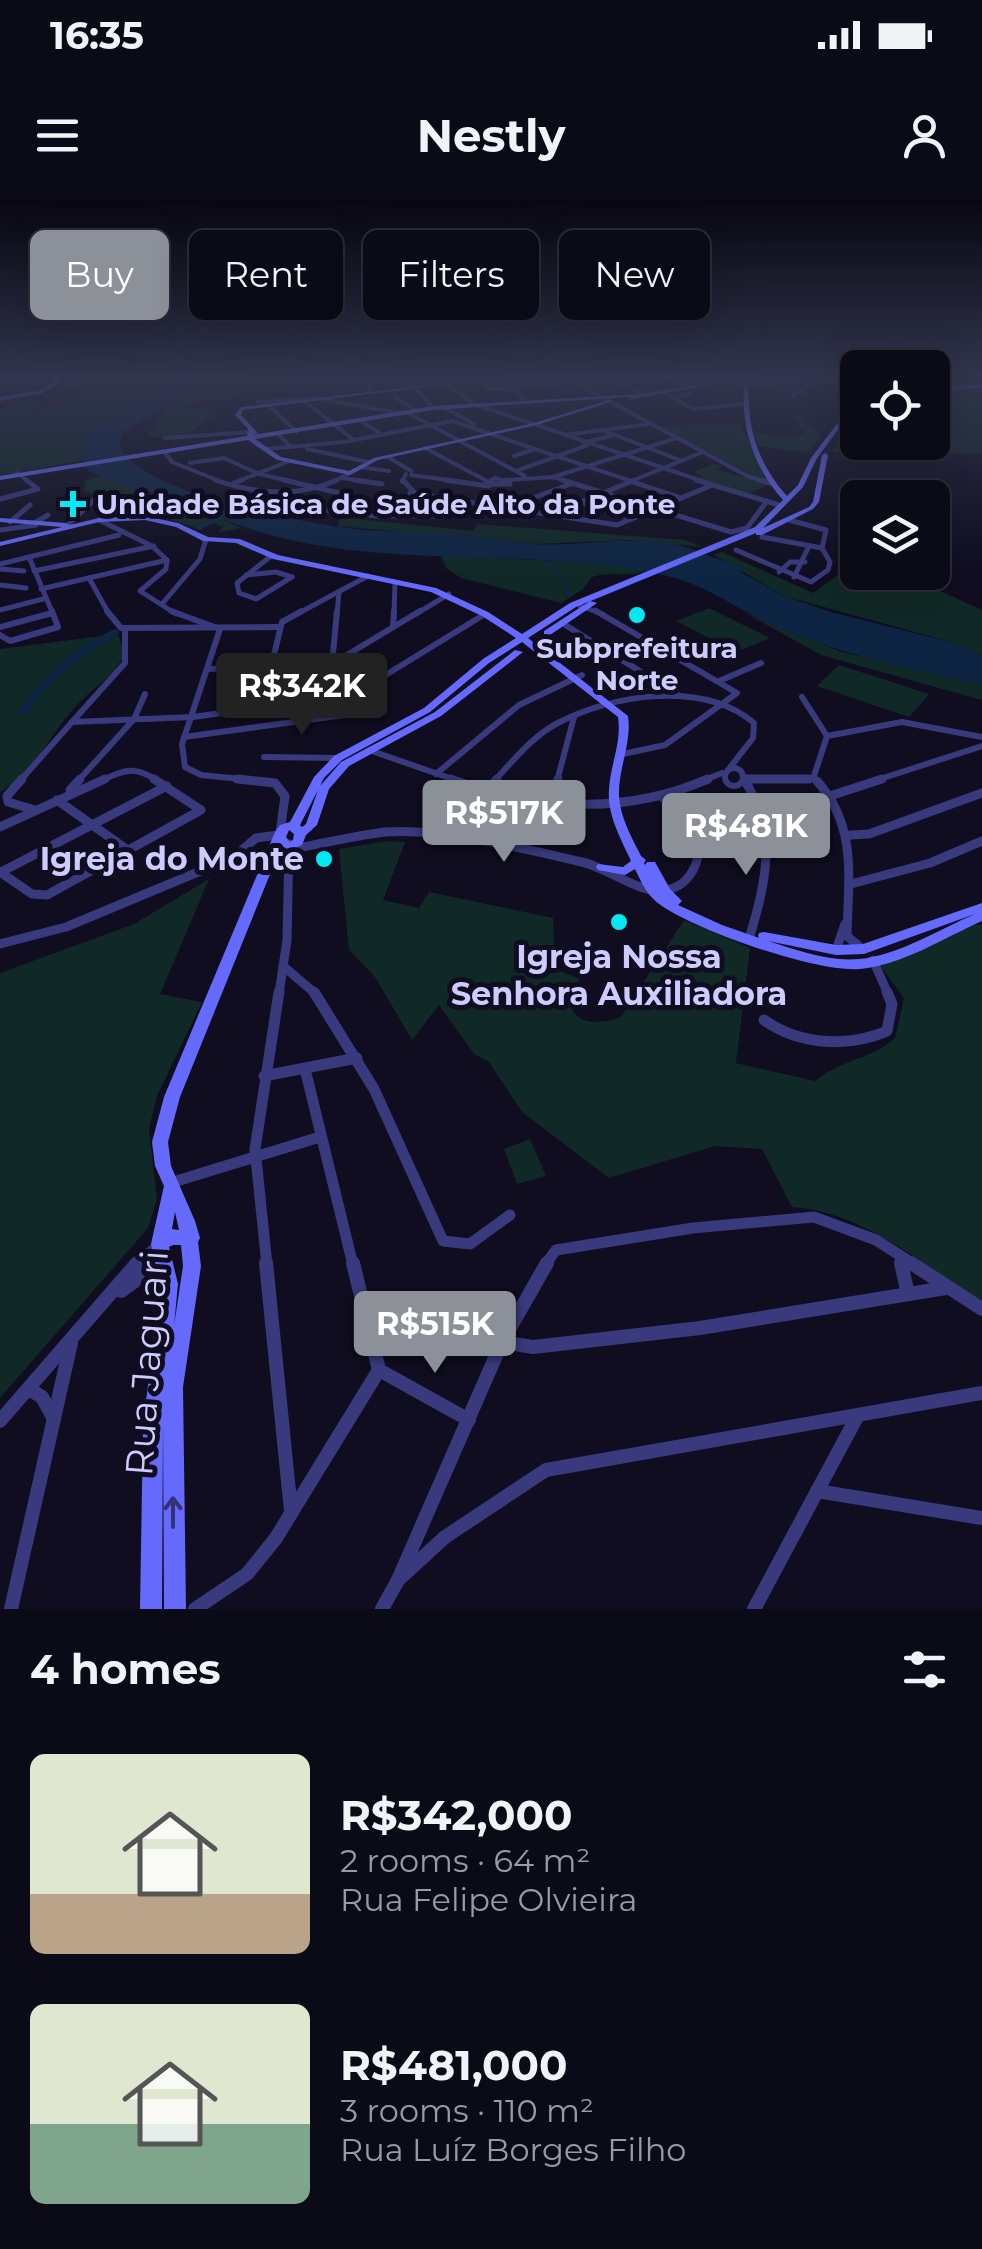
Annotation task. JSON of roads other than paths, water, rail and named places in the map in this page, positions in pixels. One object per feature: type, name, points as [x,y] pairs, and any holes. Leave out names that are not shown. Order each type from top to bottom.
[{"type":"main road","points":[[0,479],[68,464],[214,444]]},
{"type":"main road","points":[[260,444],[287,462],[350,473],[368,462],[446,444]]},
{"type":"main road","points":[[755,444],[774,484],[774,508]]},
{"type":"main road","points":[[745,537],[801,486],[824,444]]},
{"type":"main road","points":[[288,835],[319,777],[338,758],[438,714],[526,641],[575,609],[807,511],[816,502],[821,460],[834,444]]},
{"type":"main road","points":[[774,484],[801,486]]},
{"type":"main road","points":[[774,508],[807,511]]},
{"type":"main road","points":[[774,508],[789,520]]},
{"type":"main road","points":[[5,521],[53,525],[145,518],[271,556],[448,594],[485,614],[618,705],[626,728],[619,805],[640,860],[659,892],[688,916],[749,936],[837,956],[868,954],[978,916]]},
{"type":"main road","points":[[0,544],[88,522]]},
{"type":"main road","points":[[42,536],[53,525]]},
{"type":"main road","points":[[526,641],[562,624],[575,609]]},
{"type":"main road","points":[[288,835],[312,825],[333,776],[379,741]]},
{"type":"main road","points":[[619,805],[659,892]]},
{"type":"main road","name":"Rua Jaguari","points":[[175,1609],[173,1388],[192,1266],[184,1208],[171,1185],[160,1142],[172,1097],[268,860],[288,835]]},
{"type":"main road","points":[[602,867],[625,870],[640,860]]},
{"type":"main road","name":"Rua Jaguari","points":[[150,1609],[152,1427],[167,1274],[160,1244],[171,1185]]},
{"type":"main road","points":[[160,1244],[171,1237],[190,1238]]},
{"type":"main road","points":[[167,1274],[192,1266]]},
{"type":"street","points":[[291,444],[368,462]]},
{"type":"street","points":[[265,449],[316,444]]},
{"type":"street","points":[[464,444],[525,476]]},
{"type":"street","points":[[517,444],[682,498]]},
{"type":"street","points":[[516,471],[586,444],[710,486],[767,500],[774,508]]},
{"type":"street","points":[[639,444],[682,461]]},
{"type":"street","points":[[388,456],[409,473],[476,485],[525,476],[553,476],[612,454],[655,444]]},
{"type":"street","points":[[688,444],[774,484]]},
{"type":"street","points":[[425,448],[537,513]]},
{"type":"street","points":[[514,456],[532,450]]},
{"type":"street","points":[[548,515],[703,452]]},
{"type":"street","points":[[166,454],[172,462],[190,464],[221,458],[259,474],[348,494],[333,510]]},
{"type":"street","points":[[232,484],[287,462]]},
{"type":"street","points":[[190,464],[203,475],[287,496],[350,473]]},
{"type":"street","points":[[360,467],[388,471]]},
{"type":"street","points":[[0,501],[38,489],[18,473]]},
{"type":"street","points":[[297,507],[435,516],[402,482],[409,473]]},
{"type":"street","points":[[553,476],[732,532],[747,528],[774,508]]},
{"type":"street","points":[[342,478],[382,484]]},
{"type":"street","points":[[520,503],[574,484]]},
{"type":"street","points":[[410,493],[617,525],[710,486]]},
{"type":"street","points":[[69,524],[97,497]]},
{"type":"street","points":[[767,500],[774,508]]},
{"type":"street","points":[[0,501],[8,506]]},
{"type":"street","points":[[580,502],[631,520]]},
{"type":"street","points":[[5,521],[30,506]]},
{"type":"street","points":[[807,511],[813,523]]},
{"type":"street","points":[[0,530],[34,525],[48,515]]},
{"type":"street","points":[[99,520],[120,535],[155,546],[167,560],[166,569],[139,589],[173,613],[218,628],[221,634],[184,737],[184,768],[201,776],[259,778],[274,784],[285,796],[288,835],[283,966],[255,1158],[292,1510]]},
{"type":"street","points":[[736,550],[779,572],[811,582],[828,570],[822,548],[826,530],[813,523],[789,520]]},
{"type":"street","points":[[0,567],[120,535]]},
{"type":"street","points":[[762,537],[808,549],[822,548]]},
{"type":"street","points":[[162,604],[169,591],[203,560],[206,539]]},
{"type":"street","points":[[34,572],[155,546]]},
{"type":"street","points":[[794,578],[808,549]]},
{"type":"street","points":[[246,576],[272,572],[293,575],[254,599],[237,590],[236,586],[246,576],[271,556]]},
{"type":"street","points":[[0,635],[7,641],[56,629],[29,557]]},
{"type":"street","points":[[40,589],[167,560]]},
{"type":"street","points":[[779,572],[801,562]]},
{"type":"street","points":[[0,567],[24,571]]},
{"type":"street","points":[[89,578],[114,624],[126,629],[278,627],[368,576]]},
{"type":"street","points":[[394,627],[395,582]]},
{"type":"street","points":[[0,585],[26,588]]},
{"type":"street","points":[[332,664],[340,592]]},
{"type":"street","points":[[210,669],[332,664],[448,594]]},
{"type":"street","points":[[0,610],[43,598]]},
{"type":"street","points":[[575,609],[602,614],[736,693],[729,704],[696,719],[660,750],[626,754]]},
{"type":"street","points":[[0,627],[52,613]]},
{"type":"street","points":[[72,722],[193,717],[353,695],[485,614]]},
{"type":"street","points":[[562,624],[682,697]]},
{"type":"street","points":[[271,667],[278,627]]},
{"type":"street","points":[[35,810],[8,802],[7,796],[72,722],[86,699],[114,678],[127,653],[122,637],[126,629]]},
{"type":"street","points":[[719,681],[762,663]]},
{"type":"street","points":[[436,774],[508,709],[530,695],[580,676]]},
{"type":"street","points":[[61,798],[134,719],[144,694]]},
{"type":"street","points":[[184,737],[344,714],[354,709],[353,695]]},
{"type":"street","points":[[485,792],[554,725],[618,705],[682,697],[729,704],[754,723],[753,738],[726,777]]},
{"type":"street","points":[[802,697],[827,736],[814,778]]},
{"type":"street","points":[[551,806],[574,716]]},
{"type":"street","points":[[827,736],[902,722],[982,737]]},
{"type":"street","points":[[833,795],[982,746]]},
{"type":"street","points":[[369,750],[485,792],[551,806],[619,805],[663,798],[726,777],[814,778],[833,795],[850,836],[846,922],[837,956]]},
{"type":"street","points":[[743,754],[744,777],[754,799]]},
{"type":"street","points":[[264,757],[338,758]]},
{"type":"street","points":[[0,827],[128,765],[138,768],[167,786],[201,810],[46,895],[32,894],[0,872],[167,786]]},
{"type":"street","points":[[88,770],[106,776]]},
{"type":"street","points":[[726,777],[762,808],[768,850],[762,898],[749,936]]},
{"type":"street","points":[[850,836],[869,834],[982,793]]},
{"type":"street","points":[[61,798],[129,851]]},
{"type":"street","points":[[0,944],[66,927],[234,857],[256,838],[288,835],[303,847],[388,832],[448,837],[602,867],[659,892],[689,876],[703,848],[696,815],[663,798]]},
{"type":"street","points":[[850,884],[930,864],[982,841]]},
{"type":"street","points":[[764,1020],[825,1042],[872,1040],[886,1031],[892,1004],[868,954],[847,936],[846,922]]},
{"type":"street","points":[[283,966],[298,971],[310,983],[358,1058],[443,1242],[453,1248],[468,1248],[510,1215]]},
{"type":"street","points":[[264,1076],[358,1058]]},
{"type":"street","points":[[195,1609],[247,1574],[292,1510],[379,1370],[305,1069]]},
{"type":"street","points":[[171,1185],[320,1138]]},
{"type":"street","points":[[382,1609],[502,1342],[546,1260],[562,1247],[801,1216],[854,1229],[982,1310]]},
{"type":"street","points":[[0,1421],[137,1263],[160,1244]]},
{"type":"street","points":[[900,1256],[908,1294]]},
{"type":"street","points":[[100,1309],[143,1275],[167,1274]]},
{"type":"street","points":[[502,1342],[532,1347],[700,1328],[946,1288]]},
{"type":"street","points":[[11,1609],[71,1343]]},
{"type":"street","points":[[379,1370],[469,1420]]},
{"type":"street","points":[[29,1389],[42,1396],[54,1422]]},
{"type":"street","points":[[398,1580],[445,1537],[546,1470],[982,1393]]},
{"type":"street","points":[[754,1609],[858,1414]]},
{"type":"street","points":[[817,1492],[982,1518]]},
{"type":"water","points":[[119,444],[132,462],[191,492],[307,521],[364,530],[452,533],[532,544],[673,544],[742,566],[740,572],[784,596],[962,645],[982,656],[982,684],[827,646],[667,576],[551,561],[374,552],[316,545],[260,532],[98,475],[84,467],[82,446]]},
{"type":"waterway","points":[[197,528],[231,513]]},
{"type":"waterway","points":[[547,562],[567,584],[568,597]]},
{"type":"waterway","points":[[23,712],[49,682],[115,632]]},
{"type":"place","name":"Unidade Básica de Saúde Alto da Ponte","points":[[73,504]]},
{"type":"place","name":"Subprefeitura Norte","points":[[637,615]]},
{"type":"place","name":"Igreja do Monte","points":[[324,859]]},
{"type":"place","name":"Igreja Nossa Senhora Auxiliadora","points":[[619,922]]}]
